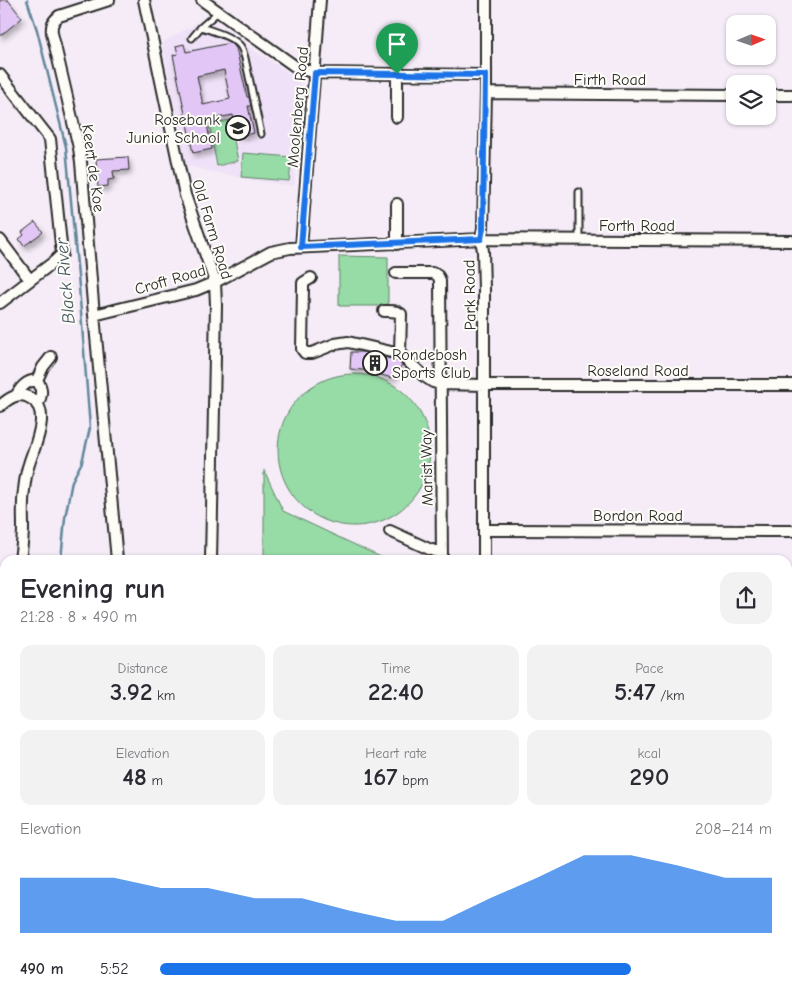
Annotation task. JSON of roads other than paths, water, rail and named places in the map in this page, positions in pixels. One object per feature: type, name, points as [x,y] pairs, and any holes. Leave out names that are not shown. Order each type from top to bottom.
[{"type":"street","name":"Keert de Koe","points":[[109,0],[59,16],[54,20],[52,33],[82,162],[117,555]]},
{"type":"street","name":"Old Farm Road","points":[[144,0],[185,195],[214,282],[216,305],[211,555]]},
{"type":"street","points":[[202,0],[296,67],[315,73],[485,75]]},
{"type":"street","name":"Moolenberg Road","points":[[301,247],[320,0]]},
{"type":"street","name":"Park Road","points":[[484,555],[485,385],[483,251],[481,239],[483,228],[486,93],[486,0]]},
{"type":"street","points":[[0,74],[50,139],[62,254],[0,303]]},
{"type":"street","points":[[397,74],[397,117]]},
{"type":"street","name":"Firth Road","points":[[486,93],[726,94]]},
{"type":"street","points":[[776,95],[792,95]]},
{"type":"street","points":[[397,204],[397,244]]},
{"type":"street","name":"Croft Road","points":[[94,315],[196,290],[271,252],[282,249],[481,239]]},
{"type":"street","name":"Forth Road","points":[[481,239],[792,241]]},
{"type":"street","points":[[0,240],[30,280]]},
{"type":"street","name":"Marist Way","points":[[396,273],[432,273],[439,277],[442,555]]},
{"type":"street","points":[[311,278],[303,283],[302,349],[305,353],[348,342],[400,354],[428,379],[440,384]]},
{"type":"street","points":[[384,311],[394,311],[401,314],[400,354]]},
{"type":"street","points":[[37,380],[42,367],[51,357]]},
{"type":"street","points":[[16,396],[26,384],[37,380]]},
{"type":"street","points":[[36,405],[41,397],[41,387],[37,380]]},
{"type":"street","name":"Roseland Road","points":[[440,384],[792,385]]},
{"type":"street","points":[[0,406],[9,399],[22,395],[30,397],[35,402],[40,415],[41,424],[28,465],[22,502],[23,541],[21,555]]},
{"type":"street","name":"Bordon Road","points":[[484,530],[792,531]]},
{"type":"street","name":"Marist Way","points":[[390,531],[440,555]]},
{"type":"lane","points":[[192,38],[218,12]]},
{"type":"lane","points":[[201,27],[228,37],[241,47],[261,134]]},
{"type":"lane","points":[[579,192],[579,240]]},
{"type":"waterway","name":"Black River","points":[[27,0],[37,30],[66,147],[90,428],[82,462],[72,481],[65,518],[61,555]]},
{"type":"place","name":"Rosebank Junior School","points":[[238,128]]},
{"type":"place","name":"Rondebosh Sports Club","points":[[375,363]]}]
